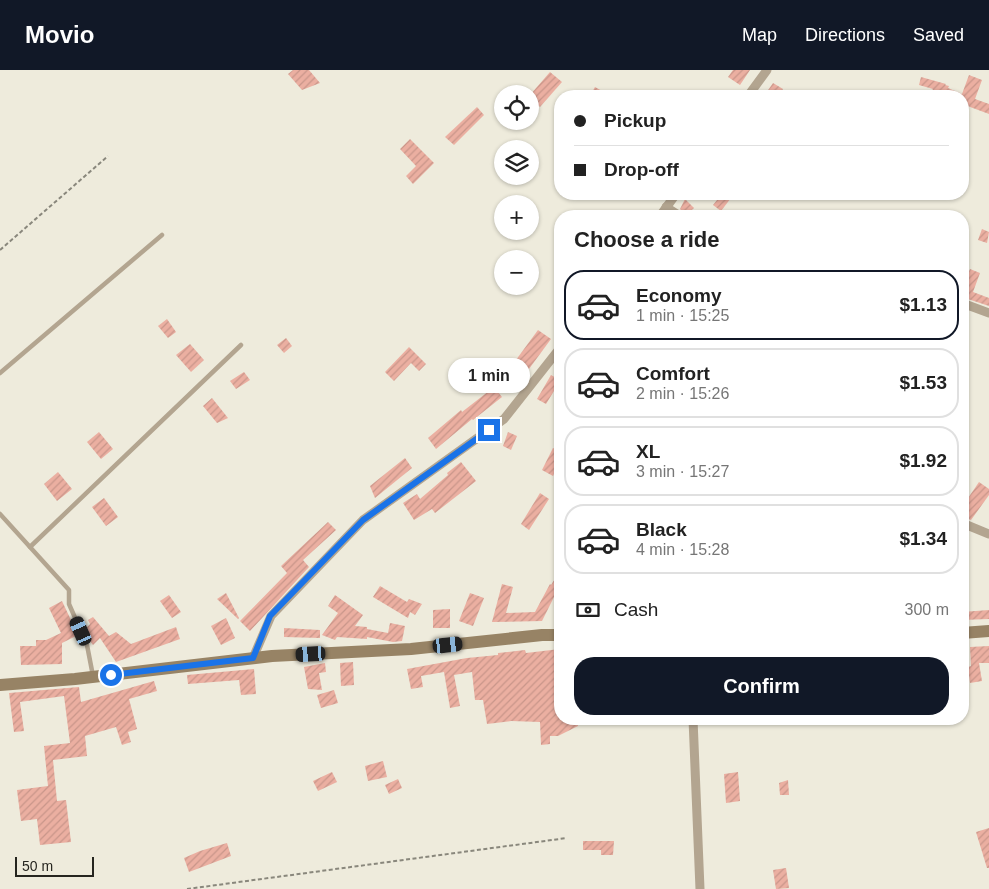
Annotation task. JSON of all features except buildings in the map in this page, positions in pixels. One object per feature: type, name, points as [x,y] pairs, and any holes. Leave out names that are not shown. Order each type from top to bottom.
[{"type":"street","points":[[752,90],[767,70]]},
{"type":"street","points":[[664,210],[671,200]]},
{"type":"street","points":[[666,207],[671,210]]},
{"type":"street","points":[[969,306],[989,313]]},
{"type":"street","points":[[253,658],[270,616],[363,520],[504,418],[554,356]]},
{"type":"street","points":[[969,526],[989,534]]},
{"type":"street","points":[[969,632],[989,631]]},
{"type":"street","points":[[0,684],[94,677],[253,658],[411,649],[554,635]]},
{"type":"street","points":[[693,725],[700,889]]},
{"type":"lane","points":[[0,374],[162,235]]},
{"type":"lane","points":[[30,547],[240,345]]},
{"type":"lane","points":[[0,514],[69,590],[69,604],[87,645],[94,677]]},
{"type":"path","points":[[0,250],[108,156]]},
{"type":"path","points":[[187,889],[567,838]]},
{"type":"route","points":[[111,675],[253,658],[270,616],[363,520],[489,430]]}]
